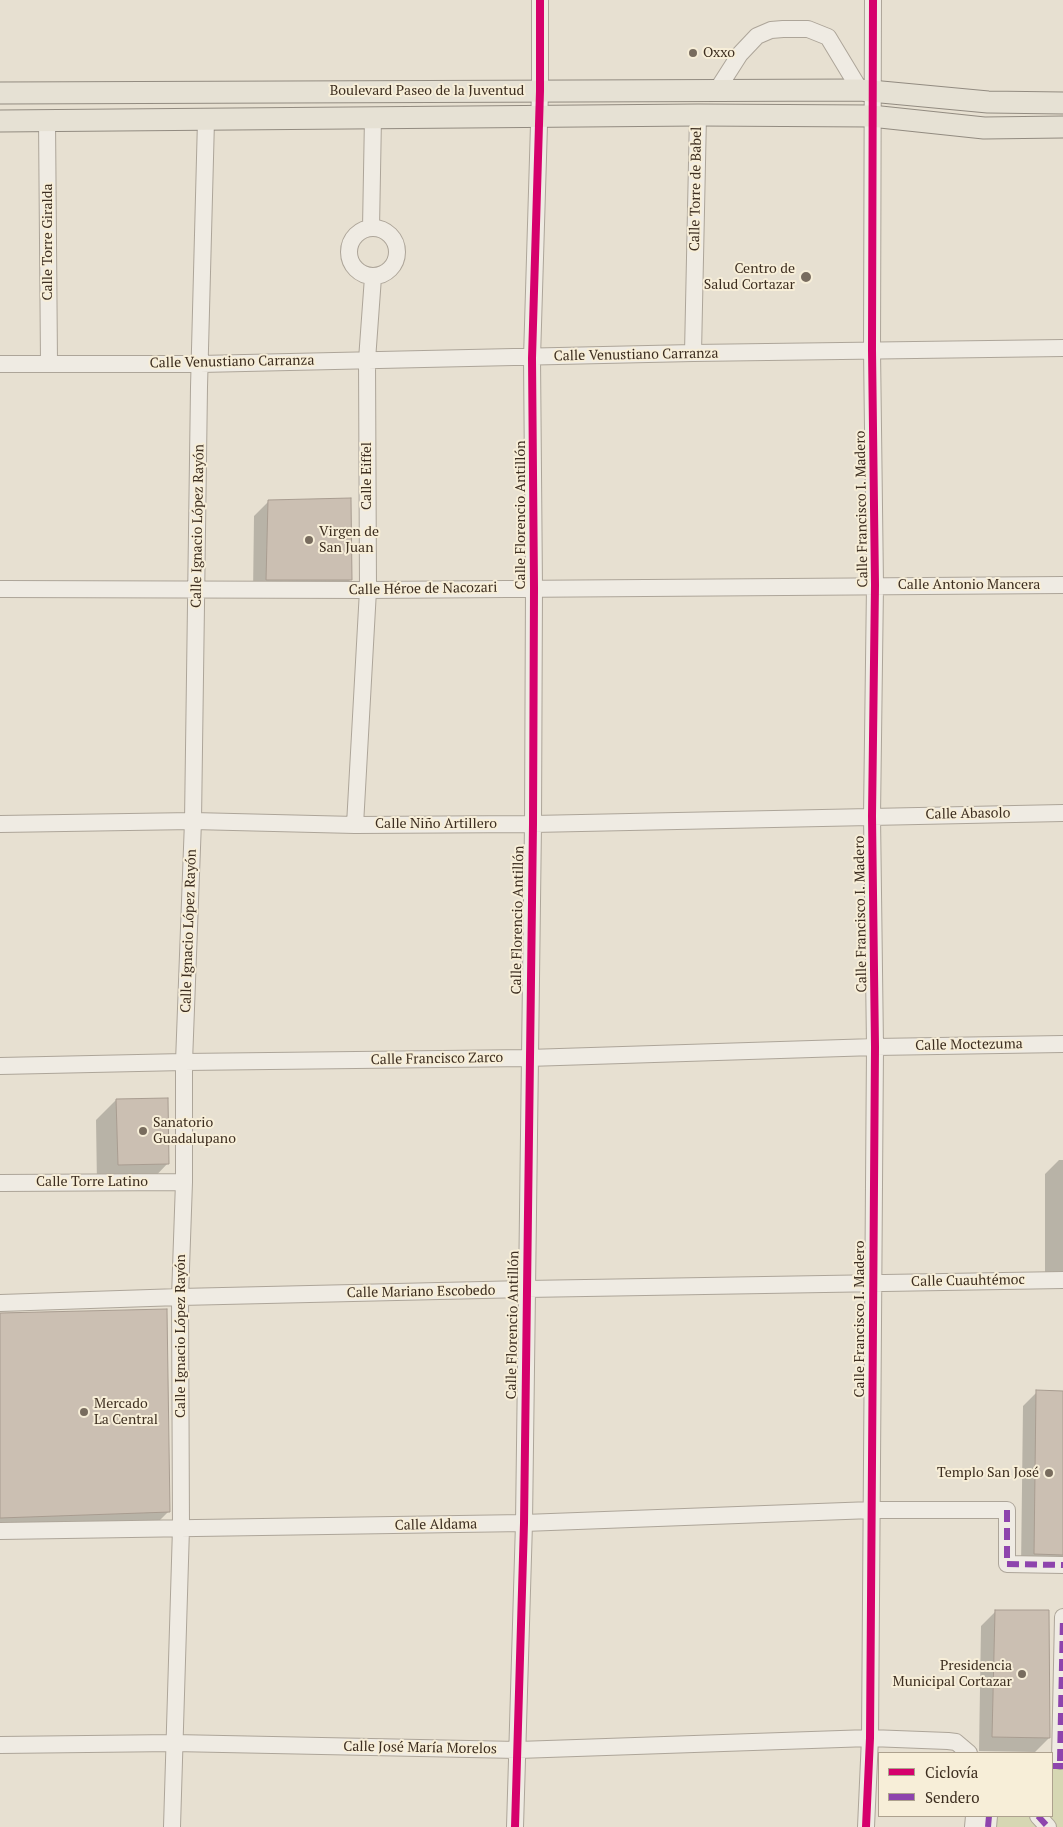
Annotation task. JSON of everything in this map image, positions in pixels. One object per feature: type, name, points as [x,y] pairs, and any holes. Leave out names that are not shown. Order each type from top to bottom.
[{"type":"main road","name":"Boulevard Paseo de la Juventud","points":[[0,93],[866,90],[988,102],[1063,103]]},
{"type":"main road","name":"Boulevard Paseo de la Juventud","points":[[0,121],[698,115],[871,116],[984,128],[1063,127]]},
{"type":"street","name":"Calle Florencio Antillón","points":[[515,1827],[524,1523],[528,1058],[533,824],[534,588],[532,358],[540,91],[540,0]]},
{"type":"street","name":"Calle Francisco I. Madero","points":[[866,1827],[870,1738],[872,1510],[875,1046],[872,816],[875,586],[871,116],[866,90],[873,0]]},
{"type":"street","points":[[717,90],[740,54],[757,36],[771,30],[808,29],[828,37],[866,90]]},
{"type":"street","name":"Calle Torre de Babel","points":[[693,353],[698,115]]},
{"type":"street","points":[[371,228],[373,117]]},
{"type":"street","name":"Calle Torre Giralda","points":[[47,120],[49,363]]},
{"type":"street","name":"Calle Ignacio López Rayón","points":[[172,1827],[181,1528],[180,1297],[184,1182],[184,1062],[193,821],[206,120]]},
{"type":"street","points":[[371,228],[385,231],[391,235],[398,255],[392,268],[380,276],[373,277],[358,272],[350,261],[348,253],[349,246],[357,233],[371,228]]},
{"type":"street","name":"Calle Eiffel","points":[[355,825],[368,590],[367,360],[373,277]]},
{"type":"street","name":"Calle Venustiano Carranza","points":[[0,364],[200,364],[693,353],[1063,348]]},
{"type":"street","name":"Calle Antonio Mancera","points":[[875,586],[1063,585]]},
{"type":"street","name":"Calle Héroe de Nacozari","points":[[0,589],[197,591],[875,586]]},
{"type":"street","name":"Calle Abasolo","points":[[872,816],[1063,813]]},
{"type":"street","name":"Calle Niño Artillero","points":[[0,824],[193,821],[355,825],[533,824],[872,816]]},
{"type":"street","name":"Calle Moctezuma","points":[[875,1046],[1063,1044]]},
{"type":"street","name":"Calle Francisco Zarco","points":[[0,1066],[528,1058],[875,1046]]},
{"type":"street","name":"Calle Torre Latino","points":[[0,1183],[184,1182]]},
{"type":"street","name":"Calle Cuauhtémoc","points":[[873,1282],[1063,1280]]},
{"type":"street","name":"Calle Mariano Escobedo","points":[[0,1303],[180,1297],[873,1282]]},
{"type":"street","name":"Calle Aldama","points":[[0,1531],[524,1523],[872,1510],[1007,1510],[1006,1564],[1063,1566]]},
{"type":"street","points":[[1058,1763],[1063,1617]]},
{"type":"street","name":"Calle José María Morelos","points":[[0,1745],[174,1743],[518,1750],[870,1738],[956,1742],[968,1752]]},
{"type":"street","points":[[1039,1817],[1048,1827]]},
{"type":"green space","points":[[1053,1766],[1063,1766],[1063,1827],[988,1827],[989,1817],[1053,1817]]},
{"type":"building","name":"Virgen de San Juan","points":[[351,498],[352,580],[266,580],[268,500]]},
{"type":"building","name":"Sanatorio Guadalupano","points":[[168,1098],[169,1164],[118,1165],[116,1099]]},
{"type":"building","name":"Mercado La Central","points":[[167,1309],[170,1512],[0,1518],[0,1313]]},
{"type":"building","name":"Templo San José","points":[[1036,1390],[1063,1391],[1063,1555],[1034,1554]]},
{"type":"building","name":"Presidencia Municipal Cortazar","points":[[995,1610],[1049,1610],[1050,1738],[992,1737]]},
{"type":"marked path","points":[[1007,1510],[1007,1564],[1063,1565]]},
{"type":"marked path","points":[[1060,1761],[1063,1617]]},
{"type":"marked path","points":[[1053,1766],[1063,1766]]},
{"type":"marked path","points":[[988,1827],[989,1817]]},
{"type":"marked path","points":[[1039,1817],[1048,1827]]},
{"type":"cycle path","points":[[515,1827],[524,1523],[533,824],[534,588],[532,358],[540,91],[540,0]]},
{"type":"cycle path","points":[[866,1827],[870,1738],[875,1047],[872,816],[875,585],[872,350],[873,0]]},
{"type":"place","name":"Oxxo","points":[[693,53]]},
{"type":"place","name":"Centro de Salud Cortazar","points":[[806,277]]},
{"type":"place","name":"Virgen de San Juan","points":[[309,540]]},
{"type":"place","name":"Sanatorio Guadalupano","points":[[143,1131]]},
{"type":"place","name":"Mercado La Central","points":[[84,1412]]},
{"type":"place","name":"Templo San José","points":[[1049,1473]]},
{"type":"place","name":"Presidencia Municipal Cortazar","points":[[1022,1674]]}]
